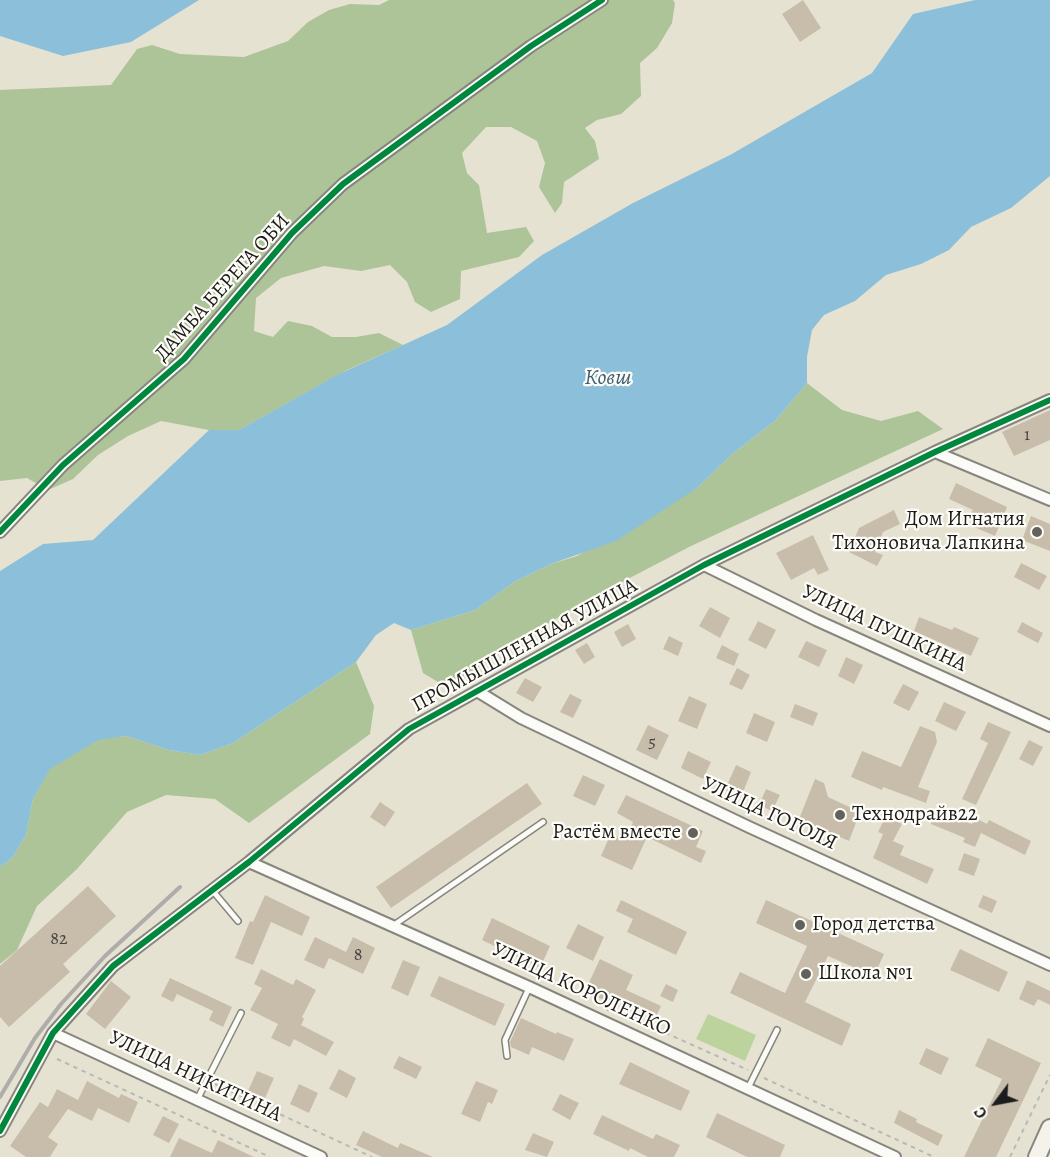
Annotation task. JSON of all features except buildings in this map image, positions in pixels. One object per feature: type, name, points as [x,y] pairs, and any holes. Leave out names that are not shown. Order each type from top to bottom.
[{"type":"street","name":"ДАМБА БЕРЕГА ОБИ","points":[[0,532],[63,465],[184,359],[292,233],[343,184],[504,65],[602,0]]},
{"type":"street","name":"ПРОМЫШЛЕННАЯ УЛИЦА","points":[[0,1131],[53,1033],[113,966],[249,862],[409,729],[704,565],[934,452],[1050,400]]},
{"type":"street","points":[[934,452],[1050,500]]},
{"type":"street","name":"УЛИЦА ПУШКИНА","points":[[704,565],[816,620],[1050,726]]},
{"type":"street","name":"УЛИЦА ГОГОЛЯ","points":[[477,691],[521,718],[1050,965]]},
{"type":"street","name":"УЛИЦА КОРОЛЕНКО","points":[[249,862],[529,987],[895,1157]]},
{"type":"street","name":"УЛИЦА НИКИТИНА","points":[[53,1033],[321,1157]]},
{"type":"street","points":[[1036,1157],[1050,1128]]},
{"type":"lane","points":[[393,926],[543,822]]},
{"type":"lane","points":[[212,890],[238,921]]},
{"type":"lane","points":[[507,1056],[505,1040],[529,987]]},
{"type":"lane","points":[[197,1100],[241,1013]]},
{"type":"lane","points":[[748,1088],[777,1030]]},
{"type":"path","points":[[600,1009],[617,1011],[934,1157]]},
{"type":"path","points":[[57,1059],[270,1157]]},
{"type":"path","points":[[1010,1157],[1050,1074]]},
{"type":"path","points":[[207,1081],[372,1157]]},
{"type":"green space","points":[[389,0],[673,0],[675,3],[672,23],[657,48],[640,63],[641,96],[621,114],[597,120],[585,128],[595,141],[599,159],[564,182],[562,203],[555,213],[539,187],[545,163],[537,141],[511,127],[486,127],[462,153],[467,173],[479,185],[487,233],[526,227],[534,241],[519,257],[461,271],[460,299],[431,312],[415,302],[407,282],[390,265],[361,271],[324,266],[281,278],[256,298],[254,331],[273,337],[288,321],[312,326],[332,337],[356,337],[379,333],[403,345],[347,370],[239,430],[209,430],[161,421],[128,436],[98,455],[73,479],[48,490],[27,478],[0,481],[0,90],[111,85],[137,49],[152,45],[180,54],[244,57],[288,41],[308,22],[329,10],[350,4],[379,5]]},
{"type":"green space","points":[[807,383],[842,410],[881,421],[918,411],[943,429],[691,546],[578,605],[446,687],[423,673],[411,630],[475,610],[514,582],[551,564],[577,556],[697,488],[731,455],[776,420]]},
{"type":"green space","points":[[356,662],[374,706],[370,734],[249,823],[215,799],[166,795],[127,812],[77,869],[37,906],[17,950],[0,964],[0,867],[12,858],[26,835],[33,799],[50,768],[98,739],[126,736],[169,750],[200,755],[233,743]]},
{"type":"green space","points":[[708,1014],[756,1035],[745,1061],[696,1039]]},
{"type":"water","points":[[0,0],[199,0],[131,42],[63,56],[0,36]]},
{"type":"water","name":"Ковш","points":[[975,0],[1050,0],[1050,176],[1011,208],[971,227],[949,250],[921,264],[886,275],[855,301],[824,315],[812,330],[807,357],[807,383],[776,420],[731,455],[697,488],[616,541],[551,564],[514,582],[475,610],[411,630],[394,623],[376,635],[356,662],[233,743],[200,755],[169,750],[126,736],[98,740],[50,769],[33,799],[26,835],[12,858],[0,867],[0,571],[43,544],[93,540],[209,430],[239,430],[339,374],[447,325],[542,255],[633,203],[730,155],[872,73],[913,14]]},
{"type":"railway","points":[[0,1097],[35,1038],[61,1004],[105,956],[180,887]]},
{"type":"cycle path","points":[[0,532],[63,465],[184,359],[292,233],[343,184],[531,46],[602,0]]},
{"type":"cycle path","points":[[0,1131],[53,1033],[113,966],[249,862],[409,729],[704,565],[935,452],[1050,400]]},
{"type":"place","name":"Дом Игнатия Тихоновича Лапкина","points":[[1037,532]]},
{"type":"place","name":"Технодрайв22","points":[[840,815]]},
{"type":"place","name":"Растём вместе","points":[[693,833]]},
{"type":"place","name":"Город детства","points":[[800,925]]},
{"type":"place","name":"Школа №1","points":[[806,974]]}]
